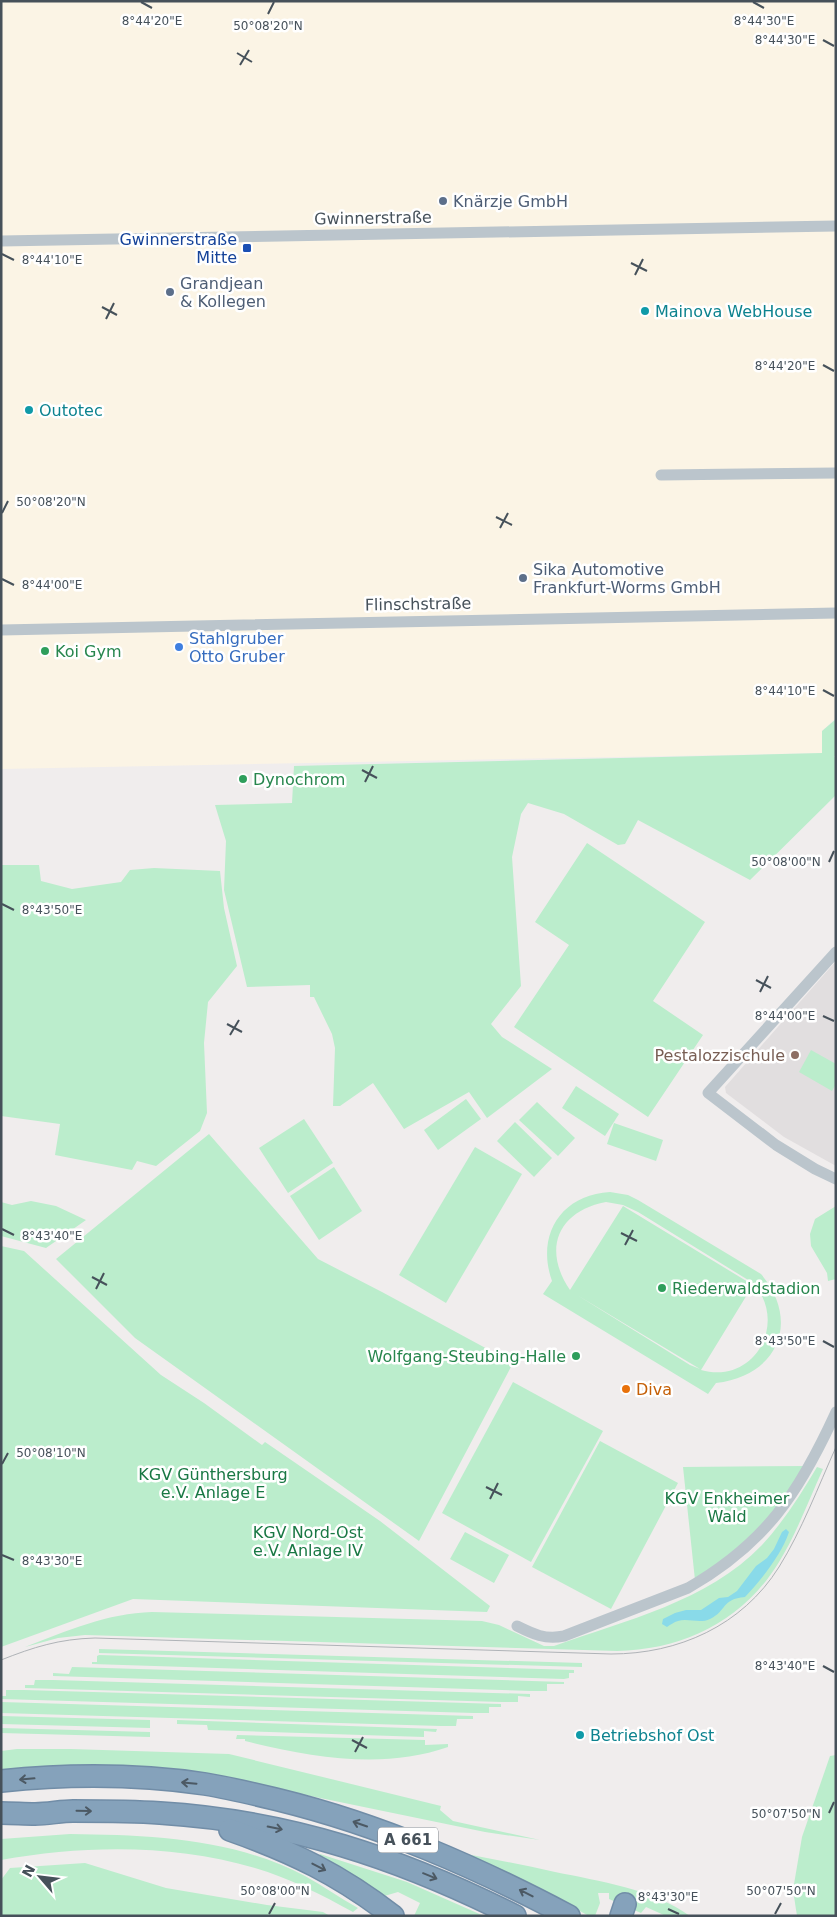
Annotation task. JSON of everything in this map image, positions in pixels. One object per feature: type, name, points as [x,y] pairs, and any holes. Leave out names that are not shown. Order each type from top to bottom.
[{"type":"highway","name":"A 661","points":[[1,1781],[112,1776],[204,1784],[237,1790],[323,1811],[410,1841],[464,1863],[569,1916]]},
{"type":"highway","name":"A 661","points":[[1,1813],[36,1814],[72,1811],[161,1813],[277,1828],[367,1852],[431,1876],[515,1916]]},
{"type":"highway","points":[[192,1817],[266,1843],[324,1869],[393,1916]]},
{"type":"street","name":"Gwinnerstraße","points":[[1,241],[836,226]]},
{"type":"street","points":[[661,475],[836,473]]},
{"type":"street","name":"Flinschstraße","points":[[1,630],[836,613]]},
{"type":"street","points":[[836,952],[708,1093],[776,1145],[836,1179]]},
{"type":"street","points":[[517,1626],[537,1636],[546,1638],[564,1636],[688,1588],[705,1579],[740,1554],[782,1510],[805,1476],[836,1412]]},
{"type":"shaded area","points":[[1,1],[836,1],[836,718],[822,731],[822,753],[1,769]]},
{"type":"shaded area","name":"Pestalozzischule","points":[[836,961],[836,1166],[784,1137],[726,1093],[725,1087]]},
{"type":"green space","points":[[836,719],[836,757],[834,756],[836,759],[836,795],[750,880],[638,820],[625,844],[618,845],[564,814],[528,803],[521,814],[512,857],[521,986],[491,1024],[502,1037],[552,1069],[487,1118],[469,1092],[404,1129],[373,1083],[340,1106],[333,1106],[335,1048],[332,1034],[314,997],[310,997],[310,985],[247,987],[224,890],[226,841],[215,805],[292,803],[294,766],[822,753],[822,731]]},
{"type":"green space","points":[[587,843],[705,922],[653,1001],[703,1035],[648,1117],[514,1027],[569,945],[535,922]]},
{"type":"green space","points":[[1,865],[39,865],[41,881],[72,889],[121,882],[130,870],[154,868],[220,871],[224,908],[237,966],[208,1002],[204,1043],[207,1113],[200,1131],[156,1166],[137,1161],[132,1170],[55,1155],[60,1124],[1,1116]]},
{"type":"green space","points":[[811,1050],[836,1064],[836,1084],[832,1091],[799,1072]]},
{"type":"green space","points":[[576,1086],[619,1114],[605,1136],[562,1108]]},
{"type":"green space","points":[[466,1099],[481,1119],[438,1150],[424,1130]]},
{"type":"green space","points":[[537,1102],[575,1138],[558,1156],[519,1120]]},
{"type":"green space","points":[[304,1119],[333,1163],[288,1193],[259,1148]]},
{"type":"green space","points":[[515,1122],[552,1158],[534,1177],[497,1141]]},
{"type":"green space","points":[[614,1123],[663,1140],[656,1161],[607,1144]]},
{"type":"green space","points":[[209,1134],[318,1259],[513,1363],[419,1541],[135,1338],[56,1259]]},
{"type":"green space","points":[[475,1147],[522,1174],[446,1303],[399,1275]]},
{"type":"green space","points":[[334,1167],[362,1211],[319,1240],[290,1196]]},
{"type":"green space","name":"Riederwaldstadion","points":[[610,1192],[628,1195],[761,1274],[773,1292],[780,1310],[781,1327],[777,1344],[768,1358],[755,1370],[737,1378],[716,1383],[708,1394],[543,1294],[552,1281],[547,1249],[550,1234],[556,1221],[565,1210],[578,1201],[592,1195]],"holes":[[[606,1202],[623,1205],[638,1212],[753,1283],[763,1299],[768,1316],[766,1332],[760,1347],[750,1360],[737,1368],[720,1372],[701,1370],[753,1285],[623,1206],[570,1290],[557,1260],[556,1247],[560,1234],[566,1223],[576,1214]],[[577,1295],[700,1369],[690,1365]]]},
{"type":"green space","points":[[31,1201],[56,1206],[86,1220],[46,1248],[1,1236],[1,1202],[12,1205]]},
{"type":"green space","points":[[836,1206],[836,1279],[828,1281],[827,1273],[811,1246],[810,1234],[815,1219]]},
{"type":"green space","points":[[1,1246],[24,1251],[161,1375],[262,1445],[265,1442],[380,1521],[490,1606],[487,1612],[133,1599],[1,1647]]},
{"type":"green space","points":[[513,1382],[603,1431],[531,1562],[442,1513]]},
{"type":"green space","points":[[600,1441],[678,1483],[611,1609],[532,1567]]},
{"type":"green space","name":"KGV Enkheimer Wald","points":[[807,1466],[789,1496],[743,1548],[695,1580],[683,1467]]},
{"type":"green space","points":[[817,1467],[823,1469],[797,1528],[779,1562],[765,1582],[748,1600],[710,1628],[666,1645],[617,1651],[85,1635],[58,1638],[25,1647],[103,1619],[152,1612],[482,1621],[499,1625],[544,1646],[554,1646],[664,1607],[691,1595],[740,1565],[762,1545],[778,1526]]},
{"type":"green space","points":[[465,1532],[509,1555],[494,1583],[450,1559]]},
{"type":"green space","points":[[99,1649],[582,1663],[582,1667],[99,1653]]},
{"type":"green space","points":[[97,1656],[574,1670],[574,1673],[569,1673],[569,1678],[564,1679],[92,1664],[92,1662],[97,1662]]},
{"type":"green space","points":[[72,1667],[564,1682],[564,1684],[547,1684],[547,1691],[531,1691],[53,1676],[53,1673],[69,1674]]},
{"type":"green space","points":[[35,1680],[530,1694],[530,1697],[518,1696],[518,1702],[502,1702],[25,1688],[25,1685],[34,1685]]},
{"type":"green space","points":[[6,1690],[501,1704],[501,1707],[489,1707],[489,1713],[474,1713],[1,1699],[1,1696],[6,1696]]},
{"type":"green space","points":[[1,1702],[473,1716],[473,1719],[457,1719],[456,1726],[441,1726],[1,1713]]},
{"type":"green space","points":[[1,1716],[150,1720],[150,1728],[1,1724]]},
{"type":"green space","points":[[177,1720],[437,1729],[436,1732],[424,1731],[424,1737],[208,1730],[207,1725],[177,1724]]},
{"type":"green space","points":[[1,1728],[150,1732],[150,1737],[1,1733]]},
{"type":"green space","points":[[237,1735],[425,1740],[425,1745],[448,1744],[448,1747],[398,1758],[346,1759],[270,1747],[245,1741],[245,1739],[236,1739]]},
{"type":"green space","points":[[17,1749],[229,1754],[441,1806],[440,1810],[453,1821],[540,1840],[485,1832],[262,1786],[1,1772],[1,1751]]},
{"type":"green space","points":[[836,1755],[836,1916],[797,1916],[793,1890],[802,1837],[830,1756]]},
{"type":"green space","points":[[70,1834],[161,1838],[220,1846],[278,1863],[305,1876],[358,1908],[353,1912],[305,1887],[268,1872],[224,1860],[193,1855],[129,1849],[65,1852],[1,1860],[1,1839]]},
{"type":"green space","points":[[446,1850],[625,1887],[659,1899],[690,1916],[666,1916],[646,1907],[641,1913],[609,1899],[609,1893],[598,1893],[600,1903],[595,1916],[589,1916],[519,1878],[517,1882]]},
{"type":"green space","points":[[320,1854],[407,1882],[484,1916],[414,1916],[420,1903],[398,1892],[381,1897],[318,1859]]},
{"type":"green space","points":[[85,1863],[166,1888],[267,1905],[323,1912],[330,1916],[1,1916],[1,1880],[10,1868]]},
{"type":"water","points":[[786,1529],[789,1532],[776,1558],[745,1597],[732,1600],[710,1619],[698,1621],[682,1620],[667,1627],[662,1624],[663,1619],[675,1613],[686,1610],[701,1610],[719,1598],[728,1597],[737,1591],[756,1566],[767,1558],[774,1549],[782,1532]]},
{"type":"tram line","points":[[1,1660],[47,1644],[95,1638],[611,1654],[636,1653],[660,1649],[706,1633],[747,1605],[764,1588],[779,1567],[795,1538],[836,1447]]},
{"type":"place","name":"Knärzje GmbH","points":[[443,201]]},
{"type":"place","name":"Gwinnerstraße Mitte","points":[[247,248]]},
{"type":"place","name":"Grandjean & Kollegen","points":[[170,292]]},
{"type":"place","name":"Mainova WebHouse","points":[[645,311]]},
{"type":"place","name":"Outotec","points":[[29,410]]},
{"type":"place","name":"Sika Automotive Frankfurt-Worms GmbH","points":[[523,578]]},
{"type":"place","name":"Stahlgruber Otto Gruber","points":[[179,647]]},
{"type":"place","name":"Koi Gym","points":[[45,651]]},
{"type":"place","name":"Dynochrom","points":[[243,779]]},
{"type":"place","name":"Pestalozzischule","points":[[795,1055]]},
{"type":"place","name":"Riederwaldstadion","points":[[662,1288]]},
{"type":"place","name":"Wolfgang-Steubing-Halle","points":[[576,1356]]},
{"type":"place","name":"Diva","points":[[626,1389]]},
{"type":"place","name":"Betriebshof Ost","points":[[580,1735]]},
{"type":"park label","name":"KGV Günthersburg e.V. Anlage E","points":[[213,1483]]},
{"type":"park label","name":"KGV Nord-Ost e.V. Anlage IV","points":[[308,1541]]}]
